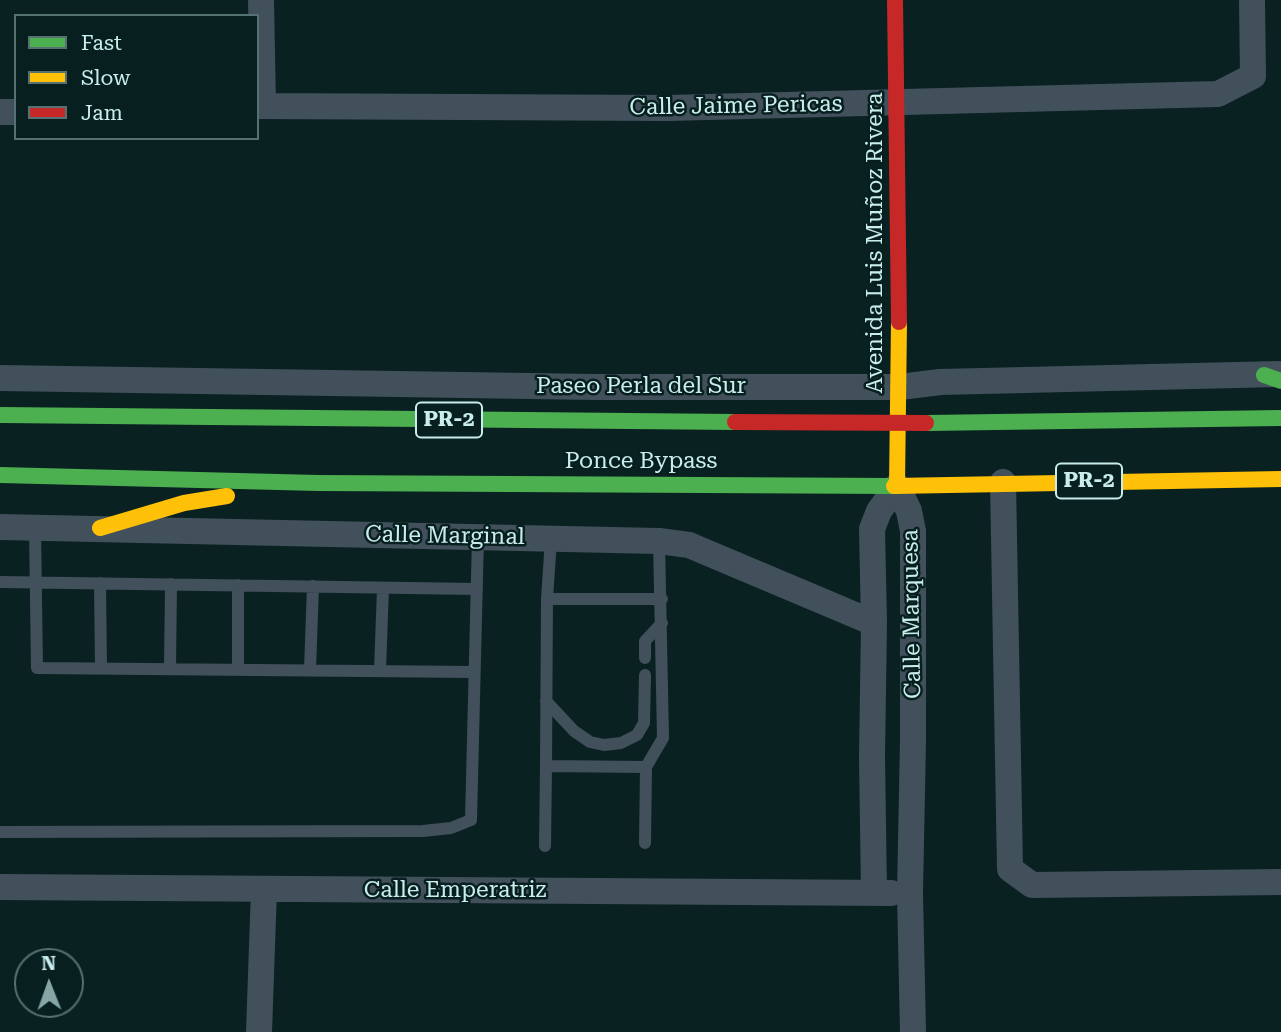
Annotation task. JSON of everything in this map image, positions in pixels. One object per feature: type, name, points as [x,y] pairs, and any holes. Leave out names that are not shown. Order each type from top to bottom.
[{"type":"main road","name":"Avenida Luis Muñoz Rivera","points":[[895,0],[900,387],[897,486]]},
{"type":"main road","name":"Ponce Bypass","points":[[0,415],[899,423],[1281,418]]},
{"type":"main road","name":"Ponce Bypass","points":[[0,475],[318,483],[897,486],[1281,479]]},
{"type":"main road","points":[[100,528],[184,503],[318,483]]},
{"type":"street","points":[[260,105],[261,0]]},
{"type":"street","name":"Calle Jaime Pericas","points":[[260,105],[668,108],[1218,94],[1252,76],[1252,0]]},
{"type":"street","name":"Paseo Perla del Sur","points":[[0,378],[596,387],[900,387],[940,382],[1275,377]]},
{"type":"street","points":[[1003,482],[1010,869],[1032,885],[1281,882]]},
{"type":"street","name":"Calle Marquesa","points":[[874,893],[872,529],[879,511],[897,486],[909,511],[913,531],[910,893],[913,1032]]},
{"type":"street","name":"Calle Marginal","points":[[0,527],[660,541],[689,545],[874,623]]},
{"type":"street","points":[[872,757],[913,758]]},
{"type":"street","name":"Calle Emperatriz","points":[[0,887],[910,893]]},
{"type":"street","points":[[259,1032],[264,889]]},
{"type":"lane","points":[[35,528],[37,668],[474,672]]},
{"type":"lane","points":[[0,832],[423,831],[451,828],[471,820],[478,537]]},
{"type":"lane","points":[[545,846],[547,599],[551,539]]},
{"type":"lane","points":[[645,844],[646,768],[663,738],[660,541]]},
{"type":"lane","points":[[0,582],[477,589]]},
{"type":"lane","points":[[100,583],[101,668]]},
{"type":"lane","points":[[170,669],[171,584]]},
{"type":"lane","points":[[238,585],[238,670]]},
{"type":"lane","points":[[310,670],[313,586]]},
{"type":"lane","points":[[380,671],[383,588]]},
{"type":"lane","points":[[547,599],[662,599]]},
{"type":"lane","points":[[645,659],[645,641],[662,623]]},
{"type":"lane","points":[[546,701],[574,731],[590,742],[604,745],[621,743],[637,735],[644,723],[645,676]]},
{"type":"lane","points":[[546,766],[646,768]]},
{"type":"traffic: fast","points":[[1264,375],[1281,381]]},
{"type":"traffic: fast","points":[[0,415],[735,422]]},
{"type":"traffic: fast","points":[[926,423],[1281,418]]},
{"type":"traffic: fast","points":[[0,475],[318,483],[894,486]]},
{"type":"traffic: slow","points":[[897,486],[899,322]]},
{"type":"traffic: slow","points":[[894,486],[1281,479]]},
{"type":"traffic: slow","points":[[100,528],[184,503],[227,496]]},
{"type":"traffic: jam","points":[[895,0],[899,322]]},
{"type":"traffic: jam","points":[[735,422],[926,423]]}]
